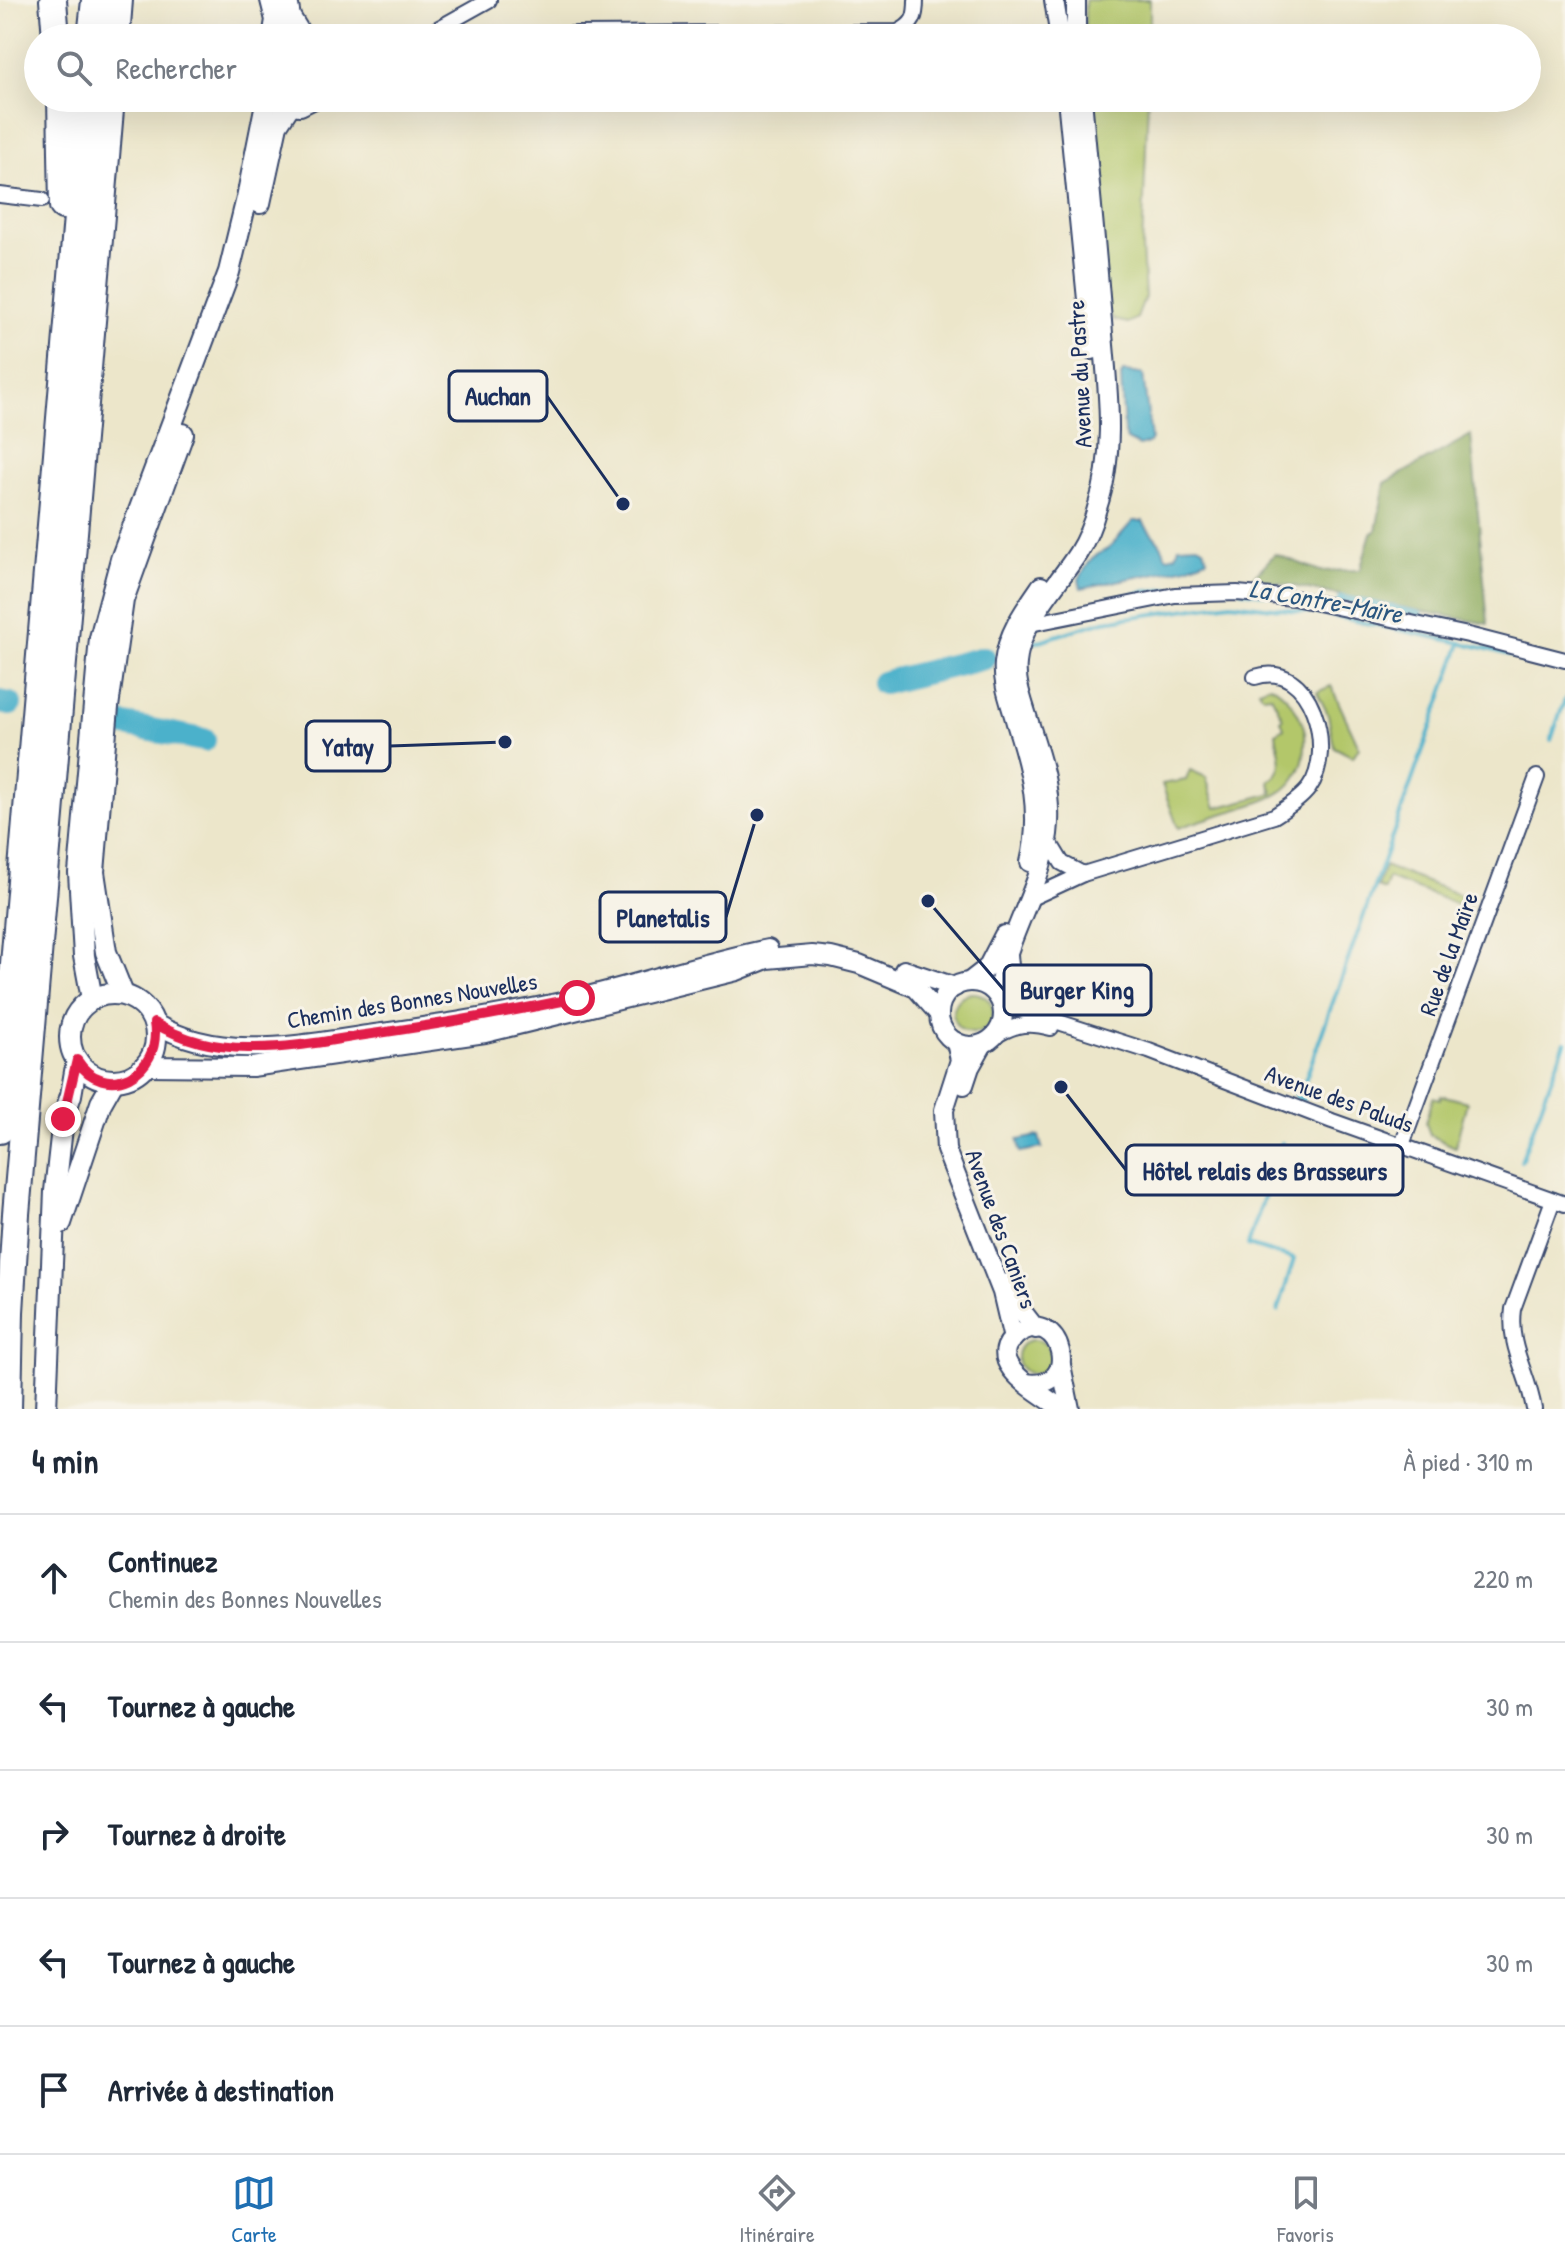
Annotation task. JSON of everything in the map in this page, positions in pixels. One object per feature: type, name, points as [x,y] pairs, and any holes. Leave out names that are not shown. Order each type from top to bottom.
[{"type":"highway","points":[[53,0],[55,24]]},
{"type":"highway","points":[[92,24],[95,0]]},
{"type":"highway","points":[[117,24],[119,0]]},
{"type":"highway","points":[[48,551],[63,234],[61,112]]},
{"type":"highway","points":[[0,1130],[86,112]]},
{"type":"highway","points":[[8,1409],[16,1214],[110,112]]},
{"type":"main road","points":[[271,0],[275,24]]},
{"type":"main road","points":[[287,0],[294,24]]},
{"type":"main road","points":[[92,999],[84,956],[79,873],[100,638],[121,559],[229,272],[274,112]]},
{"type":"main road","points":[[123,994],[106,952],[94,872],[108,707],[123,600],[241,273],[277,125],[277,112]]},
{"type":"main road","points":[[112,993],[123,994],[140,1003],[154,1023],[156,1036],[153,1053],[145,1066],[127,1078],[114,1080],[92,1075],[82,1068],[70,1046],[73,1019],[81,1007],[92,999],[112,993]]},
{"type":"main road","points":[[46,1409],[55,1191],[63,1119],[77,1060]]},
{"type":"main road","points":[[54,1242],[101,1103],[114,1080]]},
{"type":"street","points":[[446,24],[489,0]]},
{"type":"street","points":[[911,24],[915,19],[916,0]]},
{"type":"street","points":[[1054,0],[1058,24]]},
{"type":"street","points":[[1076,0],[1076,24]]},
{"type":"street","name":"Avenue du Pastre","points":[[962,984],[987,968],[1000,945],[1028,871],[1037,821],[1031,773],[1006,688],[1005,658],[1011,636],[1024,610],[1054,569],[1078,525],[1090,494],[1096,461],[1096,393],[1068,112]]},
{"type":"street","name":"Avenue du Pastre","points":[[1000,1000],[1000,974],[1031,898],[1048,840],[1047,781],[1017,682],[1020,645],[1030,624],[1081,549],[1098,507],[1110,446],[1101,302],[1083,112]]},
{"type":"street","points":[[0,195],[42,200]]},
{"type":"street","points":[[1030,624],[1175,595],[1237,593],[1294,598],[1468,635],[1565,660]]},
{"type":"street","points":[[1031,898],[1083,874],[1274,816],[1310,787],[1320,762],[1321,733],[1313,711],[1296,684],[1289,679],[1273,674],[1255,677]]},
{"type":"street","name":"Rue de la Maïre","points":[[1402,1145],[1537,777]]},
{"type":"street","points":[[1048,840],[1062,863],[1083,874]]},
{"type":"street","name":"Chemin des Bonnes Nouvelles","points":[[154,1023],[173,1034],[205,1044],[249,1048],[308,1044],[533,1007],[766,949],[813,943],[863,952],[921,978],[962,984]]},
{"type":"street","name":"Avenue des Paluds","points":[[1010,949],[1013,983],[1022,998],[1076,1019],[1099,1034]]},
{"type":"street","name":"Chemin des Bonnes Nouvelles","points":[[145,1066],[252,1067],[485,1033],[737,971],[767,959],[812,955],[859,964],[916,988],[939,1014]]},
{"type":"street","points":[[962,984],[986,985],[1000,1000],[1003,1021],[990,1039],[970,1046],[956,1042],[944,1031],[939,1014],[943,998],[962,984]]},
{"type":"street","name":"Avenue des Paluds","points":[[1000,1000],[1559,1202]]},
{"type":"street","name":"Avenue des Paluds","points":[[990,1039],[1024,1023],[1072,1033],[1099,1034]]},
{"type":"street","name":"Avenue des Caniers","points":[[990,1039],[970,1067],[955,1114],[957,1150],[1011,1289],[1036,1329]]},
{"type":"street","name":"Avenue des Caniers","points":[[956,1042],[960,1060],[944,1110],[946,1150],[1002,1292],[1013,1339]]},
{"type":"street","points":[[1534,1409],[1514,1347],[1511,1326],[1513,1309],[1559,1202]]},
{"type":"street","points":[[1062,1409],[1019,1379],[1008,1366],[1008,1347],[1023,1331],[1044,1330],[1057,1340],[1070,1409]]},
{"type":"street","points":[[1026,1383],[1051,1379],[1061,1365]]},
{"type":"green space","points":[[1085,0],[1150,0],[1150,24],[1085,24]]},
{"type":"green space","points":[[1090,112],[1147,112],[1142,248],[1145,297],[1137,318],[1128,323],[1114,320],[1105,308]]},
{"type":"green space","points":[[1471,435],[1488,624],[1252,578],[1275,554],[1320,571],[1360,570],[1371,533],[1376,531],[1385,483]]},
{"type":"green space","points":[[1270,685],[1291,703],[1304,728],[1305,747],[1298,775],[1271,798],[1178,828],[1162,784],[1186,780],[1190,770],[1206,777],[1216,808],[1273,793],[1269,781],[1281,766],[1276,733],[1284,728],[1283,718],[1271,695],[1263,696],[1259,689]]},
{"type":"green space","points":[[1331,686],[1359,747],[1353,757],[1334,747],[1328,714],[1317,692]]},
{"type":"green space","points":[[1384,866],[1468,898],[1467,908],[1388,878],[1384,890],[1377,887]]},
{"type":"green space","points":[[973,993],[987,999],[993,1013],[987,1027],[973,1033],[959,1027],[953,1013],[959,999]]},
{"type":"green space","points":[[1441,1095],[1467,1102],[1455,1147],[1430,1135],[1426,1123],[1433,1097],[1440,1099]]},
{"type":"green space","points":[[1034,1340],[1046,1345],[1051,1357],[1046,1369],[1034,1374],[1022,1369],[1017,1357],[1022,1345]]},
{"type":"water","points":[[1123,372],[1143,374],[1151,439],[1149,443],[1139,446],[1127,440],[1124,433]]},
{"type":"water","points":[[1133,521],[1143,521],[1168,557],[1176,555],[1179,546],[1197,545],[1204,548],[1207,559],[1187,567],[1081,588],[1079,579],[1092,558],[1109,548]]},
{"type":"water","points":[[1039,1136],[1042,1148],[1020,1152],[1018,1140]]},
{"type":"waterway","points":[[1181,588],[1227,584]]},
{"type":"waterway","points":[[1244,586],[1271,590]]},
{"type":"waterway","points":[[1091,605],[1147,591],[1172,589]]},
{"type":"waterway","points":[[1343,602],[1417,617]]},
{"type":"waterway","name":"La Contre-Maïre","points":[[1033,643],[1104,621],[1231,603],[1323,614],[1471,645],[1565,669]]},
{"type":"waterway","points":[[1302,1089],[1461,643]]},
{"type":"waterway","points":[[883,683],[984,658]]},
{"type":"waterway","points":[[1551,740],[1565,699]]},
{"type":"waterway","points":[[0,702],[10,704]]},
{"type":"waterway","points":[[120,724],[204,740]]},
{"type":"waterway","points":[[1521,1161],[1565,1042]]},
{"type":"waterway","points":[[1300,1096],[1302,1089]]},
{"type":"waterway","points":[[1278,1311],[1294,1259],[1248,1245],[1282,1143]]},
{"type":"place","name":"Auchan","points":[[623,504]]},
{"type":"place","name":"Yatay","points":[[505,742]]},
{"type":"place","name":"Planetalis","points":[[757,815]]},
{"type":"place","name":"Burger King","points":[[928,901]]},
{"type":"place","name":"Hôtel relais des Brasseurs","points":[[1061,1087]]},
{"type":"route","points":[[63,1119],[77,1060],[82,1068],[103,1079],[127,1078],[145,1066],[153,1053],[156,1036],[154,1023],[173,1034],[205,1044],[249,1048],[308,1044],[436,1025],[577,998]]}]
